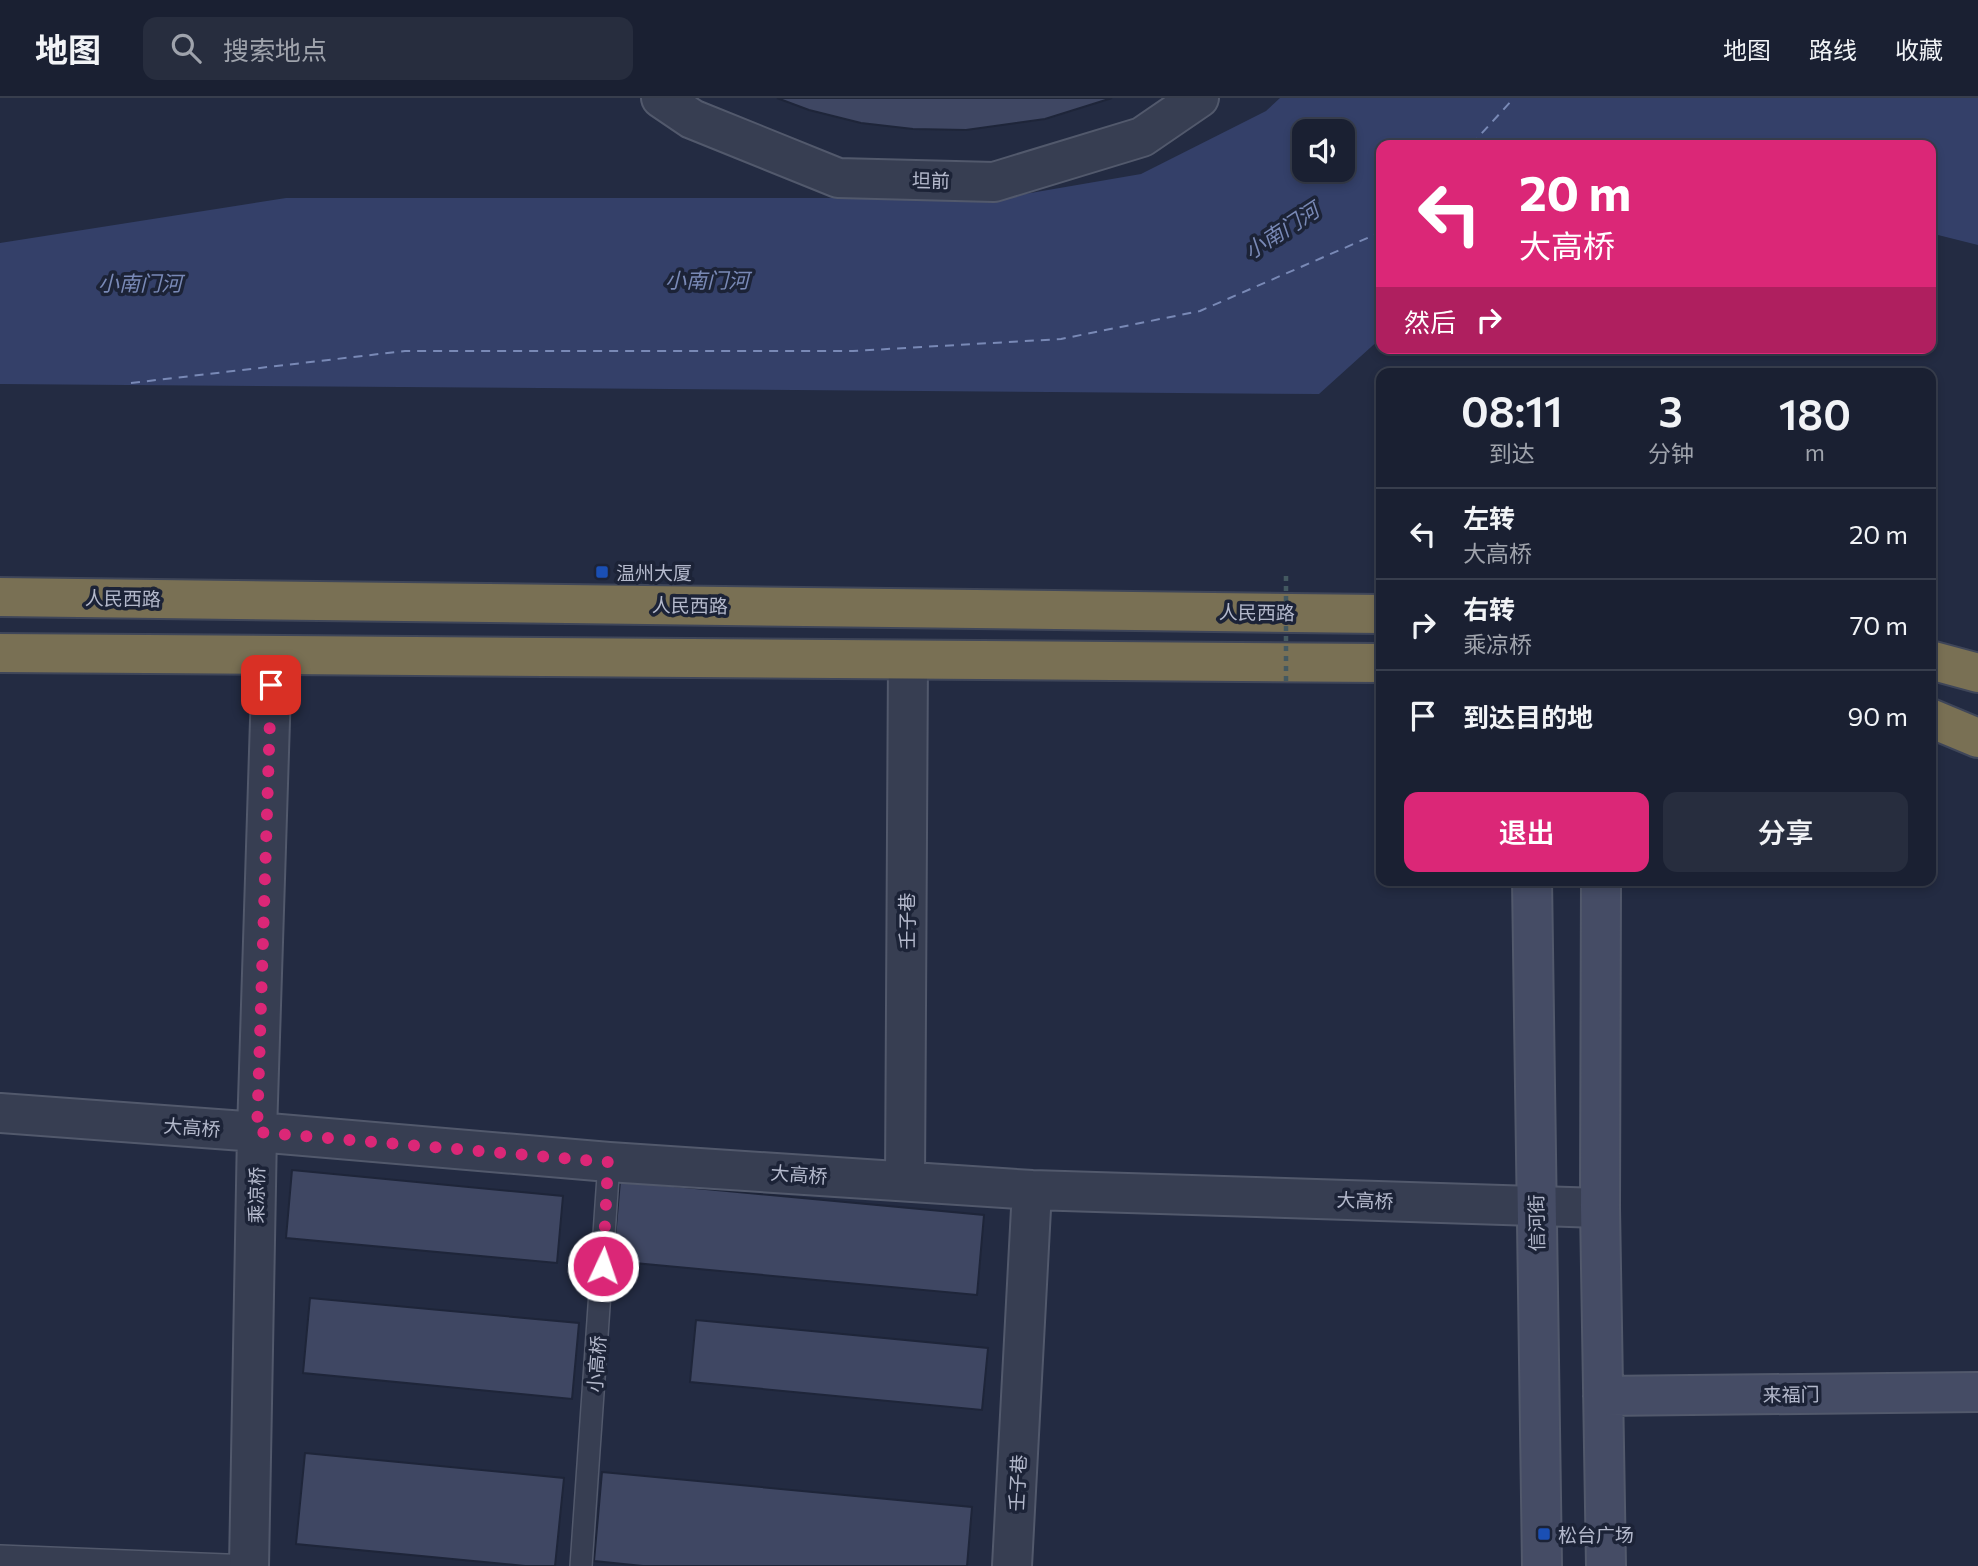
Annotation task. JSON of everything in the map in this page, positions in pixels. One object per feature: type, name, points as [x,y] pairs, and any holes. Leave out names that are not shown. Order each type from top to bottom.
[{"type":"highway","name":"人民西路","points":[[0,597],[1376,614]]},
{"type":"highway","points":[[0,653],[1376,663]]},
{"type":"highway","points":[[1936,662],[1978,673]]},
{"type":"highway","points":[[1936,720],[1978,738]]},
{"type":"main road","name":"信河街","points":[[1532,886],[1542,1566]]},
{"type":"main road","points":[[1601,886],[1600,1208],[1606,1566]]},
{"type":"main road","name":"来福门","points":[[1604,1396],[1978,1392]]},
{"type":"street","name":"坦前","points":[[661,98],[692,118],[838,178],[994,181],[1142,137],[1199,98]]},
{"type":"street","name":"乘凉桥","points":[[249,1566],[257,1132],[272,657]]},
{"type":"street","name":"壬子巷","points":[[905,1181],[908,660]]},
{"type":"street","name":"大高桥","points":[[0,1114],[257,1132],[608,1162],[1032,1189],[1600,1208]]},
{"type":"street","name":"壬子巷","points":[[1012,1566],[1032,1189]]},
{"type":"lane","name":"小高桥","points":[[581,1566],[608,1162]]},
{"type":"lane","points":[[0,1556],[249,1566]]},
{"type":"path","points":[[1286,576],[1286,682]]},
{"type":"water","name":"小南门河","points":[[1280,98],[1978,98],[1978,245],[1936,234],[1936,140],[1376,140],[1376,343],[1319,394],[0,384],[0,243],[286,198],[1001,198],[1141,174],[1266,111]]},
{"type":"building","points":[[777,98],[1112,98],[1045,119],[966,130],[913,129],[861,123],[809,110]]},
{"type":"building","points":[[292,1170],[563,1196],[557,1263],[286,1238]]},
{"type":"building","points":[[620,1181],[984,1215],[977,1295],[613,1261]]},
{"type":"building","points":[[310,1298],[579,1323],[572,1399],[303,1373]]},
{"type":"building","points":[[696,1320],[988,1348],[982,1410],[690,1382]]},
{"type":"building","points":[[305,1453],[564,1478],[555,1566],[525,1566],[296,1544]]},
{"type":"building","points":[[602,1472],[972,1507],[967,1566],[643,1566],[594,1561]]},
{"type":"ferry route","points":[[1476,140],[1514,98]]},
{"type":"ferry route","points":[[131,383],[405,351],[853,351],[1061,339],[1200,311],[1376,234]]},
{"type":"place","name":"温州大厦","points":[[602,572]]},
{"type":"place","name":"松台广场","points":[[1544,1534]]},
{"type":"route","points":[[271,685],[257,1132],[608,1162],[603,1266]]}]
